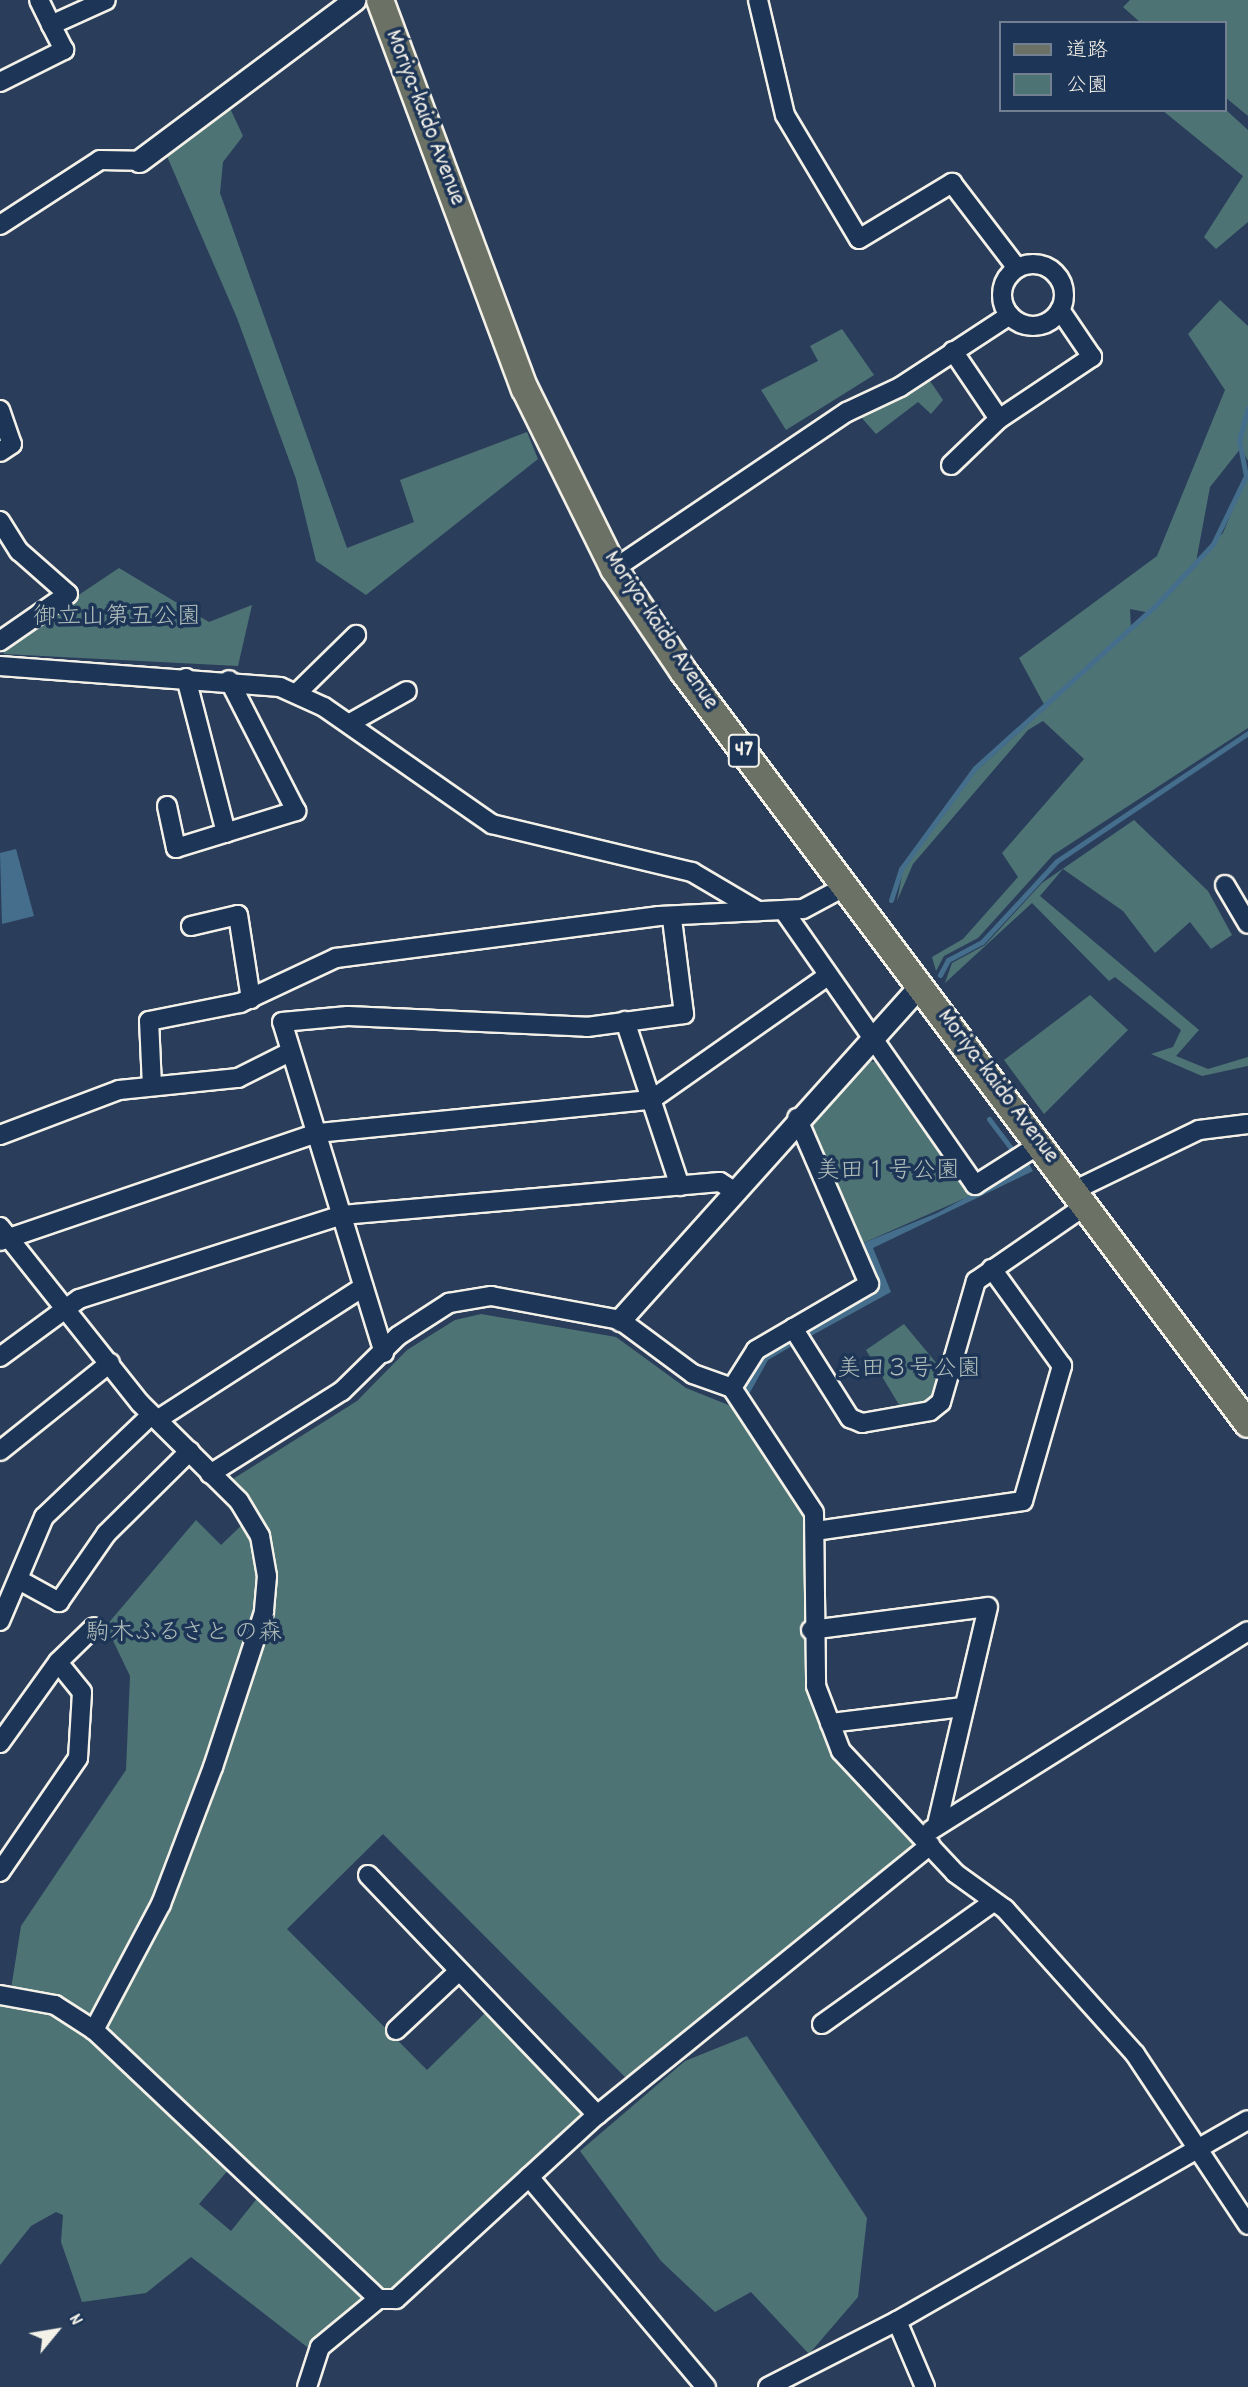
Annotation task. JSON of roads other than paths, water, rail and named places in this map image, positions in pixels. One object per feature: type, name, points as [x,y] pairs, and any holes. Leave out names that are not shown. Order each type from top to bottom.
[{"type":"main road","name":"Moriya-kaido Avenue","points":[[380,0],[525,389],[614,569],[920,986],[1248,1424]]},
{"type":"street","points":[[0,82],[64,50],[39,0]]},
{"type":"street","points":[[51,25],[106,0]]},
{"type":"street","points":[[0,225],[100,160],[139,161],[354,0]]},
{"type":"street","points":[[758,0],[785,115],[859,239],[952,183],[1017,268]]},
{"type":"street","points":[[1036,264],[1055,272],[1064,290],[1060,310],[1036,326],[1010,315],[1002,294],[1017,268],[1036,264]]},
{"type":"street","points":[[951,465],[999,419],[1092,357],[1060,310]]},
{"type":"street","points":[[614,569],[847,412],[1010,315]]},
{"type":"street","points":[[953,351],[999,419]]},
{"type":"street","points":[[0,410],[12,444],[0,452]]},
{"type":"street","points":[[0,521],[19,551],[68,594],[0,641]]},
{"type":"street","points":[[297,693],[356,635]]},
{"type":"street","points":[[0,666],[229,680],[297,693],[349,723],[492,824],[692,872],[758,911]]},
{"type":"street","points":[[186,678],[226,833]]},
{"type":"street","points":[[167,806],[176,848],[296,811],[229,680]]},
{"type":"street","points":[[349,723],[407,691]]},
{"type":"street","points":[[1225,885],[1248,923]]},
{"type":"street","points":[[152,1086],[149,1021],[213,1012],[251,999],[336,958],[672,919],[784,911],[832,897],[846,886]]},
{"type":"street","points":[[784,911],[869,1039],[975,1185],[1040,1144]]},
{"type":"street","points":[[191,926],[238,915],[251,999]]},
{"type":"street","points":[[384,1353],[282,1022],[348,1016],[587,1027],[684,1014],[672,919]]},
{"type":"street","points":[[94,2031],[161,1904],[264,1612],[260,1536],[239,1501],[155,1417],[2,1234],[318,1133],[651,1100],[826,976]]},
{"type":"street","points":[[620,1320],[797,1118],[920,986]]},
{"type":"street","points":[[625,1021],[680,1186]]},
{"type":"street","points":[[0,1135],[119,1090],[238,1078],[290,1052]]},
{"type":"street","points":[[732,1388],[756,1350],[869,1284],[797,1118]]},
{"type":"street","points":[[793,1328],[850,1418],[862,1423],[930,1411],[941,1402],[976,1281],[1081,1198],[1199,1130],[1248,1124]]},
{"type":"street","points":[[0,1357],[65,1307],[342,1215],[720,1182],[734,1191]]},
{"type":"street","points":[[815,1531],[1023,1501],[1062,1366],[992,1269]]},
{"type":"street","points":[[0,1621],[44,1517],[155,1417],[363,1287]]},
{"type":"street","points":[[210,1474],[342,1391],[384,1353],[449,1303],[491,1296],[620,1320],[693,1374],[732,1388],[814,1513],[811,1630],[816,1686],[841,1751],[927,1841],[993,1902],[1135,2054],[1248,2225]]},
{"type":"street","points":[[0,1451],[110,1363]]},
{"type":"street","points":[[19,1580],[60,1602],[106,1534],[190,1451]]},
{"type":"street","points":[[307,2387],[320,2347],[378,2299],[396,2299],[597,2115],[927,1841],[937,1824],[962,1707],[988,1607],[811,1630]]},
{"type":"street","points":[[0,1743],[58,1662],[94,1627]]},
{"type":"street","points":[[937,1824],[1248,1631]]},
{"type":"street","points":[[0,1872],[78,1758],[82,1692],[58,1662]]},
{"type":"street","points":[[830,1723],[962,1707]]},
{"type":"street","points":[[368,1875],[597,2115]]},
{"type":"street","points":[[822,2024],[993,1902]]},
{"type":"street","points":[[396,2030],[458,1972]]},
{"type":"street","points":[[0,1995],[55,2005],[94,2031],[378,2299]]},
{"type":"street","points":[[768,2387],[897,2321],[1248,2120]]},
{"type":"street","points":[[529,2177],[706,2387]]},
{"type":"street","points":[[897,2321],[925,2387]]},
{"type":"water","points":[[16,849],[34,916],[2,924],[0,853]]},
{"type":"water","points":[[1029,1164],[1033,1171],[873,1248],[891,1292],[809,1337],[810,1328],[879,1289],[861,1244],[937,1213]]},
{"type":"water","points":[[784,1342],[792,1346],[768,1360],[748,1396],[743,1388],[762,1355]]},
{"type":"waterway","points":[[891,900],[901,869],[975,768],[1155,606],[1213,544],[1246,476],[1239,441],[1248,408]]},
{"type":"waterway","points":[[940,975],[948,960],[982,942],[1057,861],[1248,733]]},
{"type":"waterway","points":[[989,1119],[1014,1152]]},
{"type":"park label","name":"御立山第五公園","points":[[117,619]]},
{"type":"park label","name":"美田１号公園","points":[[888,1173]]},
{"type":"park label","name":"美田３号公園","points":[[909,1371]]},
{"type":"park label","name":"駒木ふるさと の森","points":[[184,1635]]}]
